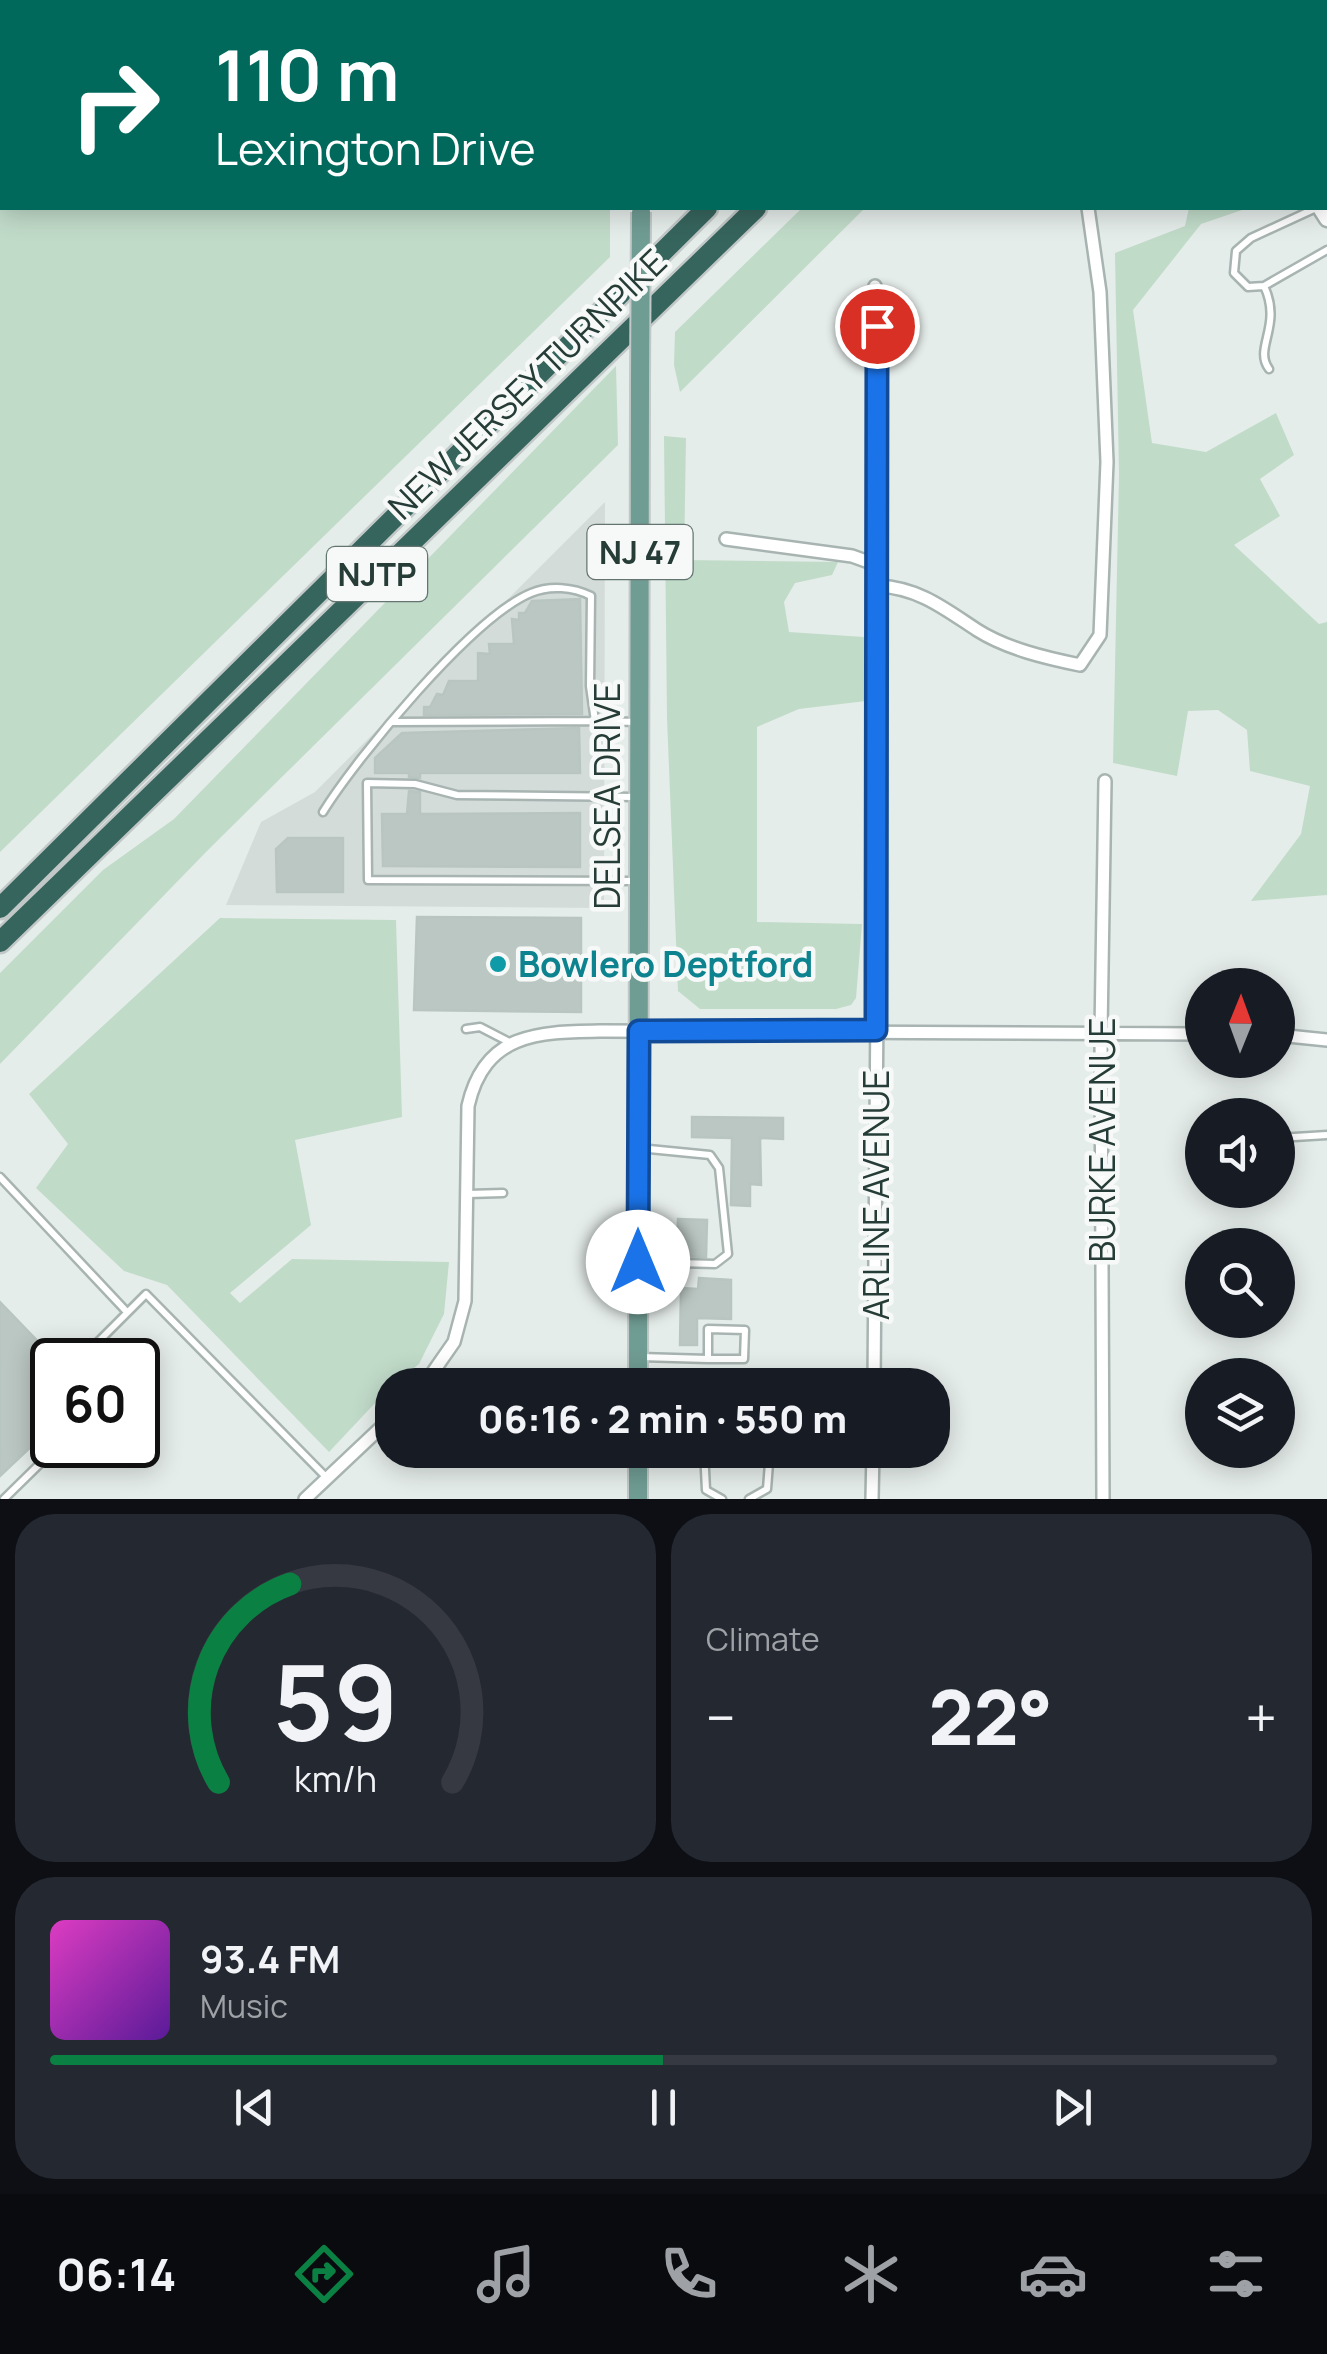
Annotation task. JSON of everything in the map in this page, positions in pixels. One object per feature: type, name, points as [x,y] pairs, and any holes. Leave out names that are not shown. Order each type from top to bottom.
[{"type":"highway","name":"NEW JERSEY TURNPIKE","points":[[0,908],[705,210]]},
{"type":"highway","name":"NEW JERSEY TURNPIKE","points":[[0,942],[754,210]]},
{"type":"main road","name":"DELSEA DRIVE","points":[[638,1368],[641,210]]},
{"type":"main road","points":[[638,1468],[638,1499]]},
{"type":"street","points":[[880,586],[931,599],[978,630],[1016,647],[1080,666],[1100,635],[1107,462],[1100,292],[1088,210]]},
{"type":"street","name":"ARLINE AVENUE","points":[[874,1368],[880,586],[875,286]]},
{"type":"street","points":[[726,539],[852,556],[877,565]]},
{"type":"street","name":"BURKE AVENUE","points":[[1103,1499],[1101,1032],[1105,781]]},
{"type":"street","points":[[436,1368],[454,1342],[461,1321],[472,1088],[492,1058],[512,1042],[537,1032],[1185,1034]]},
{"type":"street","points":[[1295,1037],[1327,1040]]},
{"type":"street","points":[[305,1499],[375,1432]]},
{"type":"street","points":[[872,1499],[873,1468]]},
{"type":"lane","points":[[1314,210],[1251,238],[1236,251],[1234,273],[1240,282],[1264,286],[1327,250]]},
{"type":"lane","points":[[1264,286],[1274,316],[1262,352],[1269,370]]},
{"type":"lane","points":[[323,812],[392,722],[503,608],[534,592],[574,588],[591,596],[595,721]]},
{"type":"lane","points":[[392,722],[640,722]]},
{"type":"lane","points":[[639,881],[368,880],[367,783],[427,786],[457,795],[640,797]]},
{"type":"lane","points":[[466,1029],[480,1027],[512,1042]]},
{"type":"lane","points":[[1295,1137],[1327,1135]]},
{"type":"lane","points":[[638,1262],[715,1264],[728,1254],[719,1168],[710,1155],[639,1148]]},
{"type":"lane","points":[[0,1177],[126,1311]]},
{"type":"lane","points":[[466,1194],[504,1193]]},
{"type":"lane","points":[[102,1338],[146,1294],[155,1299],[326,1478]]},
{"type":"lane","points":[[638,1357],[708,1359],[744,1360],[745,1330],[708,1329],[708,1359]]},
{"type":"lane","points":[[4,1499],[36,1468]]},
{"type":"lane","points":[[705,1468],[706,1490],[722,1499]]},
{"type":"lane","points":[[749,1499],[766,1490],[768,1468]]},
{"type":"shaded area","points":[[605,502],[604,908],[226,905],[261,822],[315,792]]},
{"type":"green space","points":[[0,210],[610,210],[610,257],[0,852]]},
{"type":"green space","points":[[800,210],[863,210],[680,392],[674,365],[675,332]]},
{"type":"green space","points":[[1189,210],[1242,210],[1201,224],[1133,310],[1152,443],[1206,452],[1276,413],[1294,455],[1260,479],[1280,516],[1234,545],[1319,624],[1327,622],[1327,895],[1251,901],[1301,834],[1310,786],[1250,771],[1247,730],[1218,710],[1188,711],[1177,776],[1113,763],[1119,475],[1115,253],[1185,226]]},
{"type":"green space","points":[[616,366],[618,445],[207,851],[0,1064],[0,973],[103,870],[174,819]]},
{"type":"green space","points":[[664,436],[686,438],[684,560],[838,562],[832,575],[795,583],[784,602],[789,632],[864,637],[866,701],[799,709],[757,727],[757,922],[862,924],[856,998],[851,1005],[836,1009],[700,1009],[678,991],[667,718]]},
{"type":"green space","points":[[220,918],[396,920],[402,1117],[295,1140],[311,1225],[230,1293],[240,1303],[292,1259],[449,1262],[444,1314],[419,1364],[414,1368],[375,1368],[375,1403],[329,1452],[167,1285],[124,1271],[36,1188],[68,1144],[29,1094]]},
{"type":"building","points":[[580,599],[582,714],[424,715],[424,707],[430,707],[437,694],[443,695],[449,681],[478,681],[478,653],[490,654],[489,644],[514,644],[512,619],[519,620],[519,613],[525,613],[532,601]]},
{"type":"building","points":[[579,728],[580,773],[420,773],[420,778],[409,777],[409,773],[375,773],[375,758],[402,733]]},
{"type":"building","points":[[409,791],[420,792],[420,814],[580,813],[580,867],[383,866],[382,814],[407,814]]},
{"type":"building","points":[[288,838],[343,838],[343,892],[277,892],[276,849]]},
{"type":"building","name":"Bowlero Deptford","points":[[417,917],[581,918],[581,1012],[414,1010]]},
{"type":"building","points":[[692,1117],[783,1118],[783,1139],[760,1138],[761,1185],[750,1184],[750,1206],[731,1205],[732,1138],[692,1137]]},
{"type":"building","points":[[678,1219],[707,1220],[706,1257],[677,1256]]},
{"type":"building","points":[[699,1278],[731,1280],[731,1319],[697,1318],[697,1345],[680,1345],[681,1288],[698,1289]]},
{"type":"building","points":[[0,1302],[35,1338],[30,1338],[30,1448],[0,1476]]},
{"type":"place","name":"Bowlero Deptford","points":[[498,964]]},
{"type":"route","points":[[638,1262],[639,1031],[876,1030],[880,621],[876,556],[877,326]]}]
